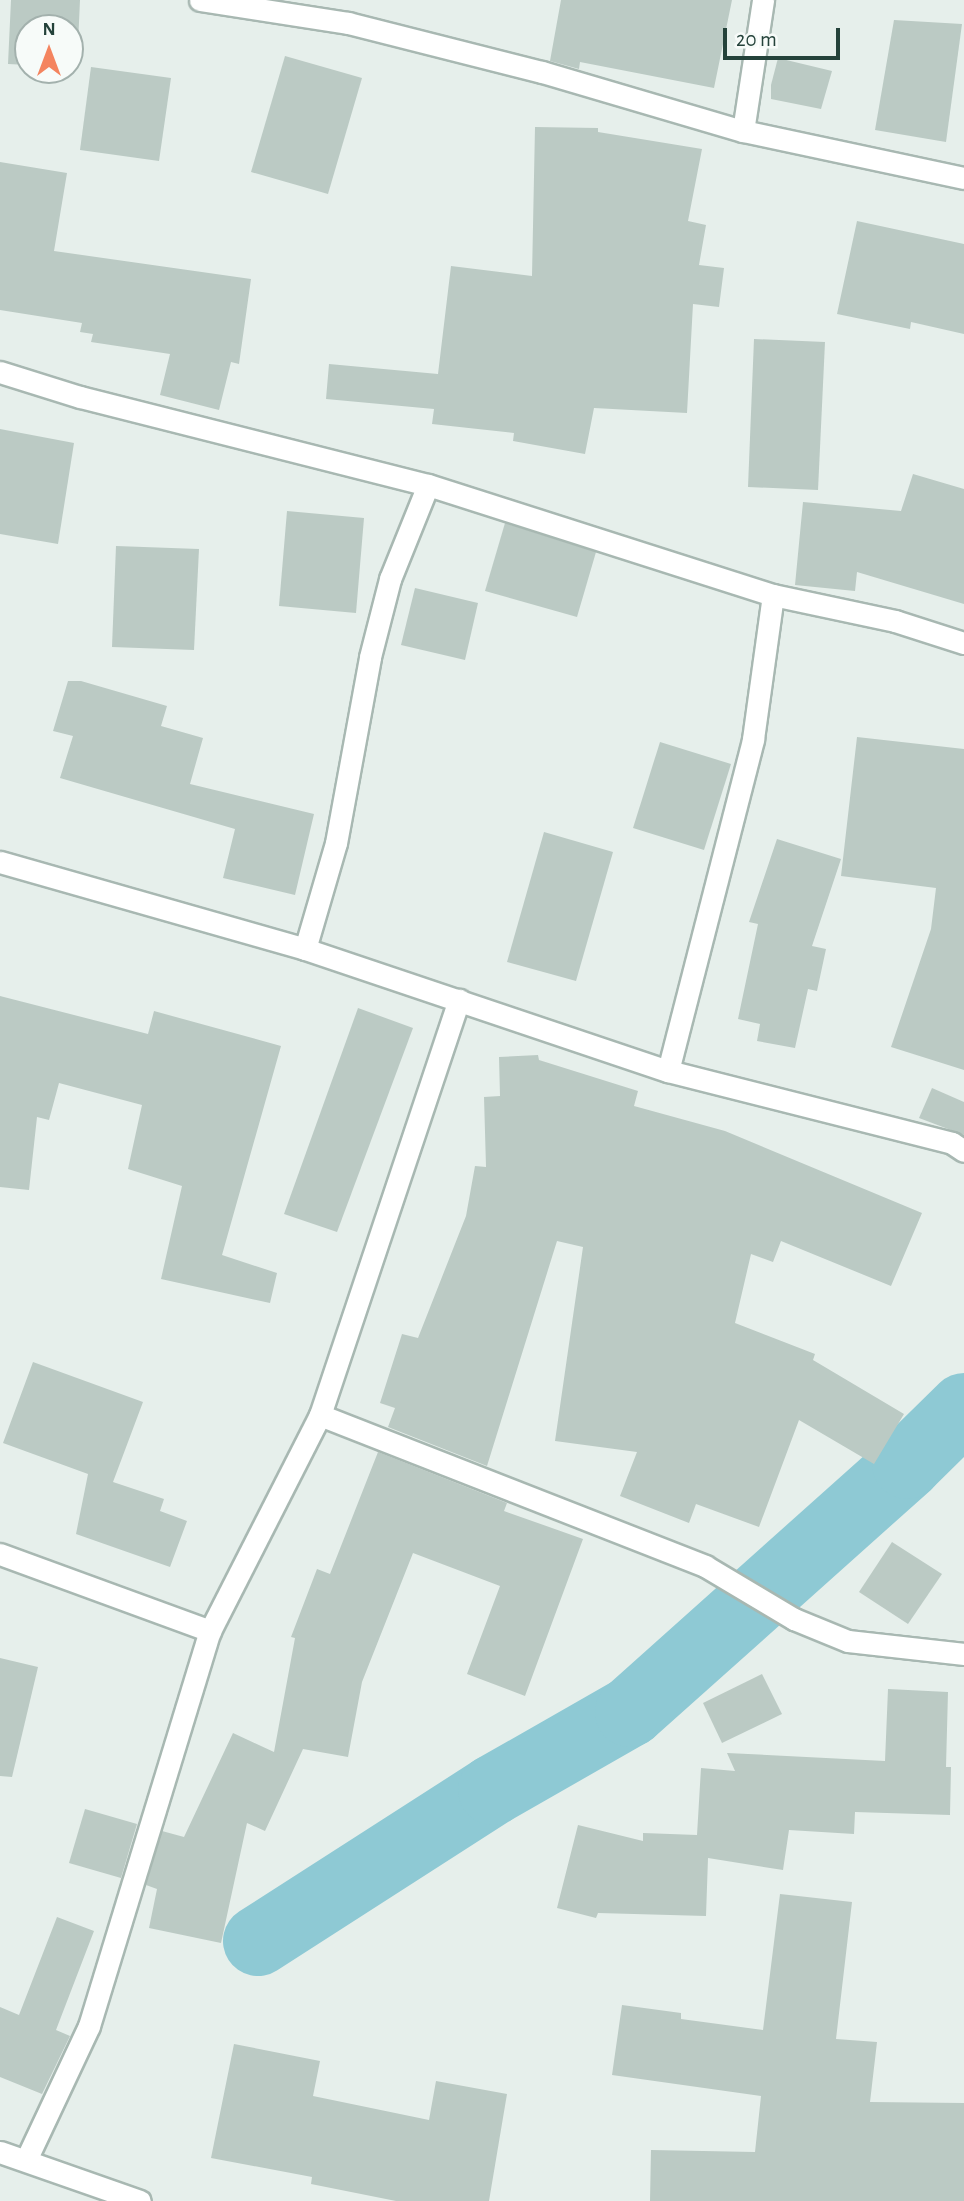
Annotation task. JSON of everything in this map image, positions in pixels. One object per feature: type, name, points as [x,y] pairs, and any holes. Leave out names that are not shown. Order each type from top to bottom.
[{"type":"street","points":[[200,0],[348,23],[542,72],[743,131],[964,178]]},
{"type":"street","points":[[743,131],[763,0]]},
{"type":"street","points":[[0,372],[80,397],[428,485],[773,595],[895,621],[964,643]]},
{"type":"street","points":[[304,949],[336,843],[370,657],[383,605],[390,579],[428,485]]},
{"type":"street","points":[[668,1071],[753,739],[773,595]]},
{"type":"street","points":[[0,862],[304,949],[668,1071],[952,1143],[964,1151]]},
{"type":"street","points":[[26,2160],[89,2026],[210,1632],[320,1415],[459,1000]]},
{"type":"street","points":[[320,1415],[705,1566],[794,1619],[848,1641],[964,1654]]},
{"type":"street","points":[[0,1554],[210,1632]]},
{"type":"street","points":[[0,2152],[140,2201]]},
{"type":"building","points":[[11,0],[80,0],[79,14],[14,14],[14,64],[8,64]]},
{"type":"building","points":[[561,0],[732,0],[714,88],[580,62],[579,69],[550,61]]},
{"type":"building","points":[[894,20],[962,24],[946,142],[875,130]]},
{"type":"building","points":[[285,56],[362,78],[328,194],[251,172]]},
{"type":"building","points":[[778,58],[832,71],[821,109],[771,99],[771,85]]},
{"type":"building","points":[[91,67],[171,78],[159,161],[80,150]]},
{"type":"building","points":[[535,127],[598,128],[598,132],[702,149],[688,221],[706,225],[699,265],[724,268],[719,307],[693,304],[687,413],[594,408],[585,454],[513,441],[514,433],[432,424],[434,409],[326,399],[329,364],[438,374],[451,266],[532,276]]},
{"type":"building","points":[[0,162],[67,173],[54,251],[251,279],[239,364],[231,362],[219,410],[160,395],[170,354],[91,342],[93,334],[80,332],[82,323],[0,310]]},
{"type":"building","points":[[857,221],[964,244],[964,334],[911,322],[910,329],[837,314]]},
{"type":"building","points":[[754,339],[825,342],[818,490],[748,487]]},
{"type":"building","points":[[0,429],[74,443],[58,544],[0,534]]},
{"type":"building","points":[[913,474],[964,489],[964,604],[857,572],[855,591],[795,585],[803,502],[901,511]]},
{"type":"building","points":[[287,511],[364,518],[356,613],[279,606]]},
{"type":"building","points":[[505,523],[596,552],[577,617],[485,591]]},
{"type":"building","points":[[116,546],[199,549],[194,650],[112,647]]},
{"type":"building","points":[[415,588],[478,603],[465,660],[401,645]]},
{"type":"building","points":[[68,681],[81,681],[167,706],[161,726],[203,738],[190,784],[314,814],[295,895],[223,878],[235,829],[60,778],[73,736],[53,731]]},
{"type":"building","points":[[857,737],[964,749],[964,1070],[891,1047],[931,929],[936,888],[841,876]]},
{"type":"building","points":[[660,742],[731,764],[704,850],[633,828]]},
{"type":"building","points":[[544,832],[613,852],[576,981],[507,962]]},
{"type":"building","points":[[777,839],[841,859],[812,946],[826,949],[817,991],[808,989],[795,1048],[757,1041],[760,1024],[738,1019],[758,924],[749,922]]},
{"type":"building","points":[[0,996],[148,1034],[154,1011],[281,1046],[222,1255],[277,1273],[270,1303],[161,1279],[182,1186],[128,1169],[142,1105],[59,1083],[49,1120],[37,1117],[29,1190],[0,1187]]},
{"type":"building","points":[[358,1008],[413,1028],[337,1232],[284,1214]]},
{"type":"building","points":[[538,1055],[539,1060],[638,1091],[634,1106],[725,1131],[922,1213],[891,1286],[781,1241],[773,1262],[751,1254],[735,1323],[815,1354],[813,1360],[904,1414],[874,1464],[799,1420],[759,1527],[696,1504],[689,1523],[620,1496],[637,1452],[555,1441],[583,1247],[557,1241],[487,1466],[388,1427],[395,1408],[380,1403],[402,1334],[418,1338],[466,1216],[475,1166],[486,1167],[484,1097],[500,1096],[499,1057]]},
{"type":"building","points":[[932,1088],[964,1102],[964,1135],[919,1118]]},
{"type":"building","points":[[33,1362],[143,1402],[113,1482],[164,1499],[160,1511],[187,1521],[170,1567],[76,1534],[88,1474],[3,1443]]},
{"type":"building","points":[[378,1452],[507,1503],[504,1511],[583,1539],[525,1696],[467,1674],[500,1586],[413,1553],[362,1682],[348,1757],[303,1749],[265,1831],[247,1823],[221,1943],[149,1928],[157,1889],[146,1885],[162,1831],[184,1837],[233,1733],[274,1752],[295,1638],[291,1637],[317,1569],[330,1574]]},
{"type":"building","points":[[892,1542],[942,1574],[908,1624],[859,1592]]},
{"type":"building","points":[[0,1658],[38,1667],[12,1777],[0,1776]]},
{"type":"building","points":[[762,1674],[782,1714],[722,1743],[703,1703]]},
{"type":"building","points":[[888,1689],[948,1692],[946,1767],[951,1767],[950,1815],[855,1812],[854,1834],[789,1830],[783,1870],[708,1858],[706,1916],[598,1913],[596,1918],[557,1908],[578,1825],[643,1841],[643,1833],[697,1835],[701,1768],[735,1771],[727,1753],[885,1761]]},
{"type":"building","points":[[85,1809],[137,1824],[121,1878],[69,1863]]},
{"type":"building","points":[[780,1894],[852,1902],[836,2039],[877,2042],[870,2102],[964,2103],[964,2201],[650,2201],[651,2150],[755,2152],[761,2096],[612,2075],[622,2005],[681,2013],[681,2019],[763,2030]]},
{"type":"building","points":[[57,1917],[94,1931],[56,2030],[70,2036],[42,2094],[0,2077],[0,2007],[19,2015]]},
{"type":"building","points":[[234,2044],[320,2061],[313,2096],[429,2120],[436,2081],[507,2094],[489,2201],[396,2201],[311,2184],[312,2177],[211,2158]]},
{"type":"waterway","points":[[258,1941],[493,1790],[630,1712],[907,1464],[964,1408]]}]
